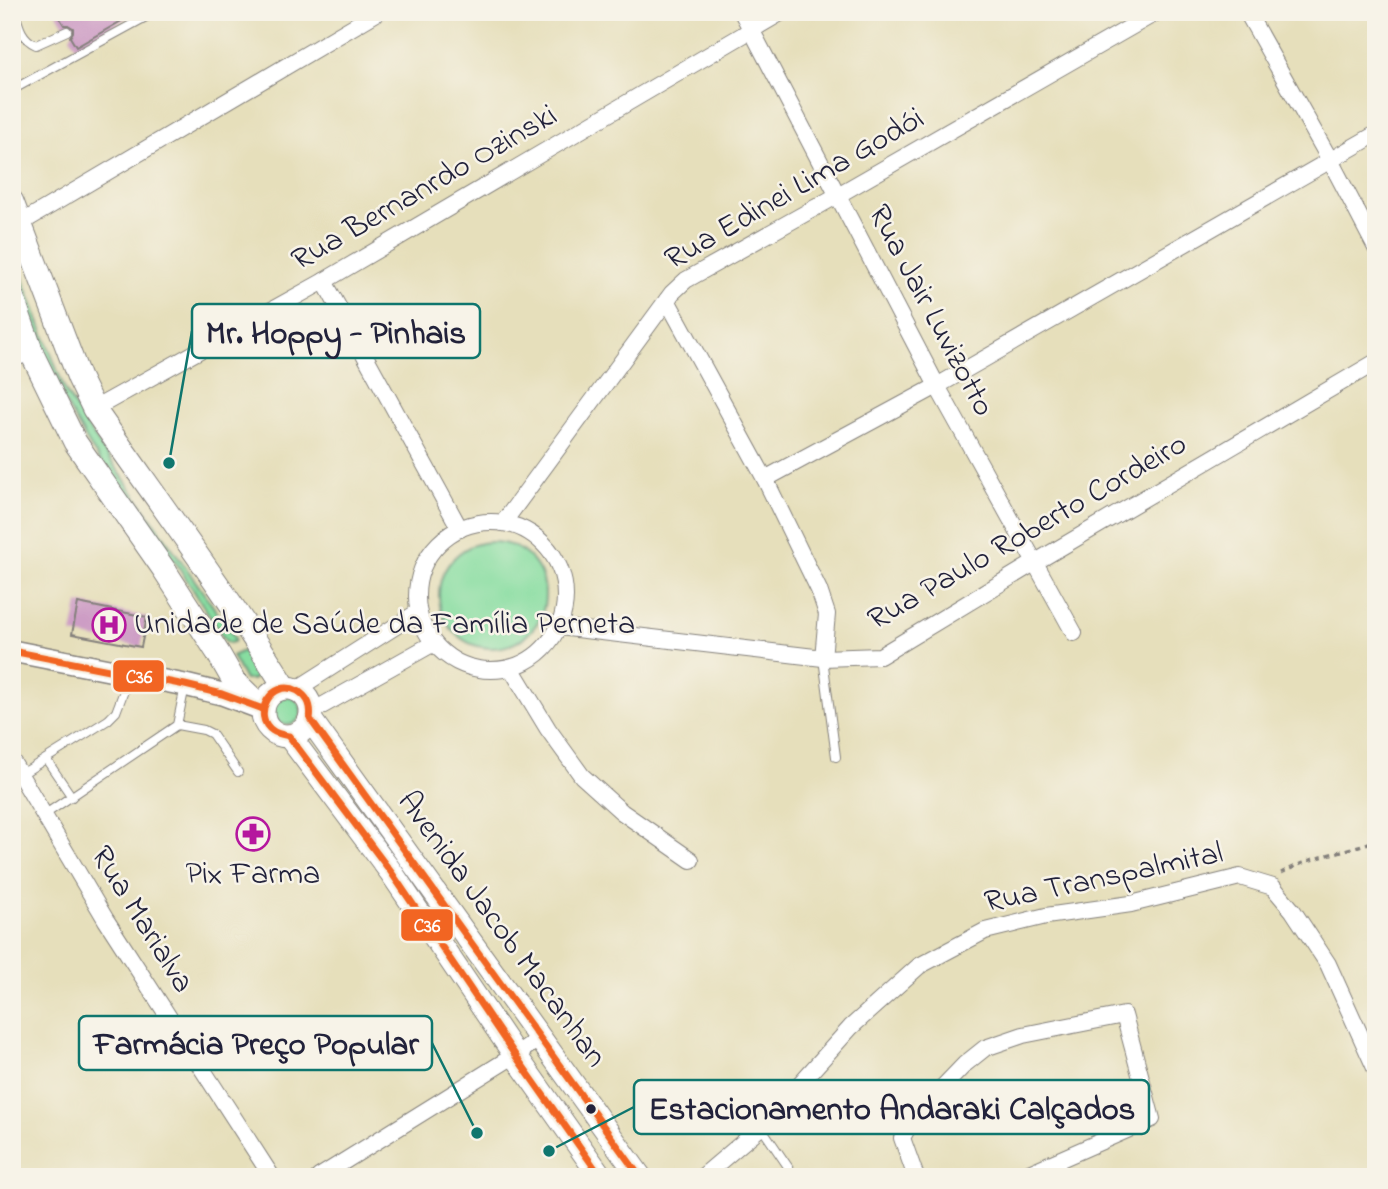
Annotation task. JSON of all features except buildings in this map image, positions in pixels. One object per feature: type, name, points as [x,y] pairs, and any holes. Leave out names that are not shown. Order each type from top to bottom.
[{"type":"main road","points":[[16,213],[79,378],[94,409],[291,688],[307,698],[311,716],[307,726],[289,736],[275,733],[270,728],[263,709],[270,694],[291,688]]},
{"type":"main road","points":[[12,296],[22,360],[59,411],[75,442],[163,568],[234,681],[263,709]]},
{"type":"main road","points":[[218,653],[235,650],[252,634]]},
{"type":"main road","name":"Avenida Jacob Macanhan","points":[[311,716],[640,1177]]},
{"type":"main road","name":"Avenida Jacob Macanhan","points":[[289,736],[391,872],[601,1177]]},
{"type":"street","points":[[16,213],[378,12]]},
{"type":"street","name":"Rua Jair Luvizotto","points":[[742,12],[937,386],[1073,633]]},
{"type":"street","name":"Rua Bernanrdo Ozinski","points":[[94,409],[324,281],[782,12]]},
{"type":"street","name":"Rua Edinei Lima Godói","points":[[503,523],[667,300],[686,280],[1157,12]]},
{"type":"street","points":[[1247,12],[1376,248]]},
{"type":"street","points":[[765,479],[937,386],[1376,134]]},
{"type":"street","points":[[324,281],[460,529]]},
{"type":"street","points":[[667,300],[765,479],[818,590],[827,614],[823,658]]},
{"type":"street","name":"Rua Paulo Roberto Cordeiro","points":[[559,627],[823,658],[880,656],[1376,362]]},
{"type":"street","points":[[481,523],[503,523],[534,535],[556,559],[565,591],[565,607],[559,627],[537,655],[511,668],[490,671],[468,667],[449,658],[433,643],[424,629],[416,596],[425,563],[439,543],[460,529],[481,523]]},
{"type":"street","points":[[291,688],[418,612]]},
{"type":"street","points":[[311,716],[433,643]]},
{"type":"street","points":[[12,651],[185,685],[222,694],[263,709]]},
{"type":"street","points":[[511,668],[548,729],[582,776],[622,812],[691,860]]},
{"type":"street","name":"Rua Marialva","points":[[16,768],[106,920],[272,1177]]},
{"type":"street","name":"Rua Transpalmital","points":[[702,1177],[761,1128],[851,1027],[919,966],[985,930],[1046,916],[1132,904],[1240,877],[1273,887],[1293,911],[1328,964],[1376,1070]]},
{"type":"street","points":[[916,1177],[902,1138],[907,1128],[947,1082],[985,1048],[1023,1035],[1124,1015],[1152,1119],[1020,1177]]},
{"type":"street","points":[[319,1177],[540,1038]]},
{"type":"lane","points":[[15,12],[20,29],[28,41],[36,45],[67,32]]},
{"type":"lane","points":[[12,90],[155,12]]},
{"type":"lane","points":[[823,658],[836,757]]},
{"type":"lane","points":[[16,768],[46,759],[108,720],[116,712],[130,674]]},
{"type":"lane","points":[[44,815],[177,725],[185,685]]},
{"type":"lane","points":[[177,725],[212,734],[239,772]]},
{"type":"lane","points":[[46,759],[72,797]]},
{"type":"lane","points":[[761,1128],[795,1177]]},
{"type":"path","points":[[1260,883],[1307,861],[1376,841]]},
{"type":"green space","points":[[12,249],[66,392],[84,422],[233,635],[234,642],[225,640],[175,561],[168,558],[90,446],[54,383],[12,268]]},
{"type":"green space","points":[[492,542],[512,546],[529,558],[541,575],[545,595],[541,615],[529,632],[512,644],[492,648],[472,644],[455,632],[443,615],[439,595],[443,575],[455,558],[472,546]]},
{"type":"green space","points":[[245,650],[261,673],[252,680],[245,680],[232,656]]},
{"type":"green space","points":[[287,697],[297,701],[301,711],[297,721],[287,725],[277,721],[273,711],[277,701]]},
{"type":"transit line","name":"C36","points":[[12,651],[185,685],[222,694],[263,709]]},
{"type":"transit line","name":"C36","points":[[601,1177],[391,872],[289,736],[275,732],[266,724],[264,708],[267,700],[280,689],[289,688],[305,697],[311,711],[310,719],[640,1177]]},
{"type":"place","name":"Mr. Hoppy - Pinhais","points":[[169,463]]},
{"type":"place","name":"Unidade de Saúde da Família Perneta","points":[[109,625]]},
{"type":"place","name":"Pix Farma","points":[[253,834]]},
{"type":"place","name":"Farmácia Preço Popular","points":[[477,1133]]},
{"type":"place","name":"Estacionamento Andaraki Calçados","points":[[549,1151]]}]
